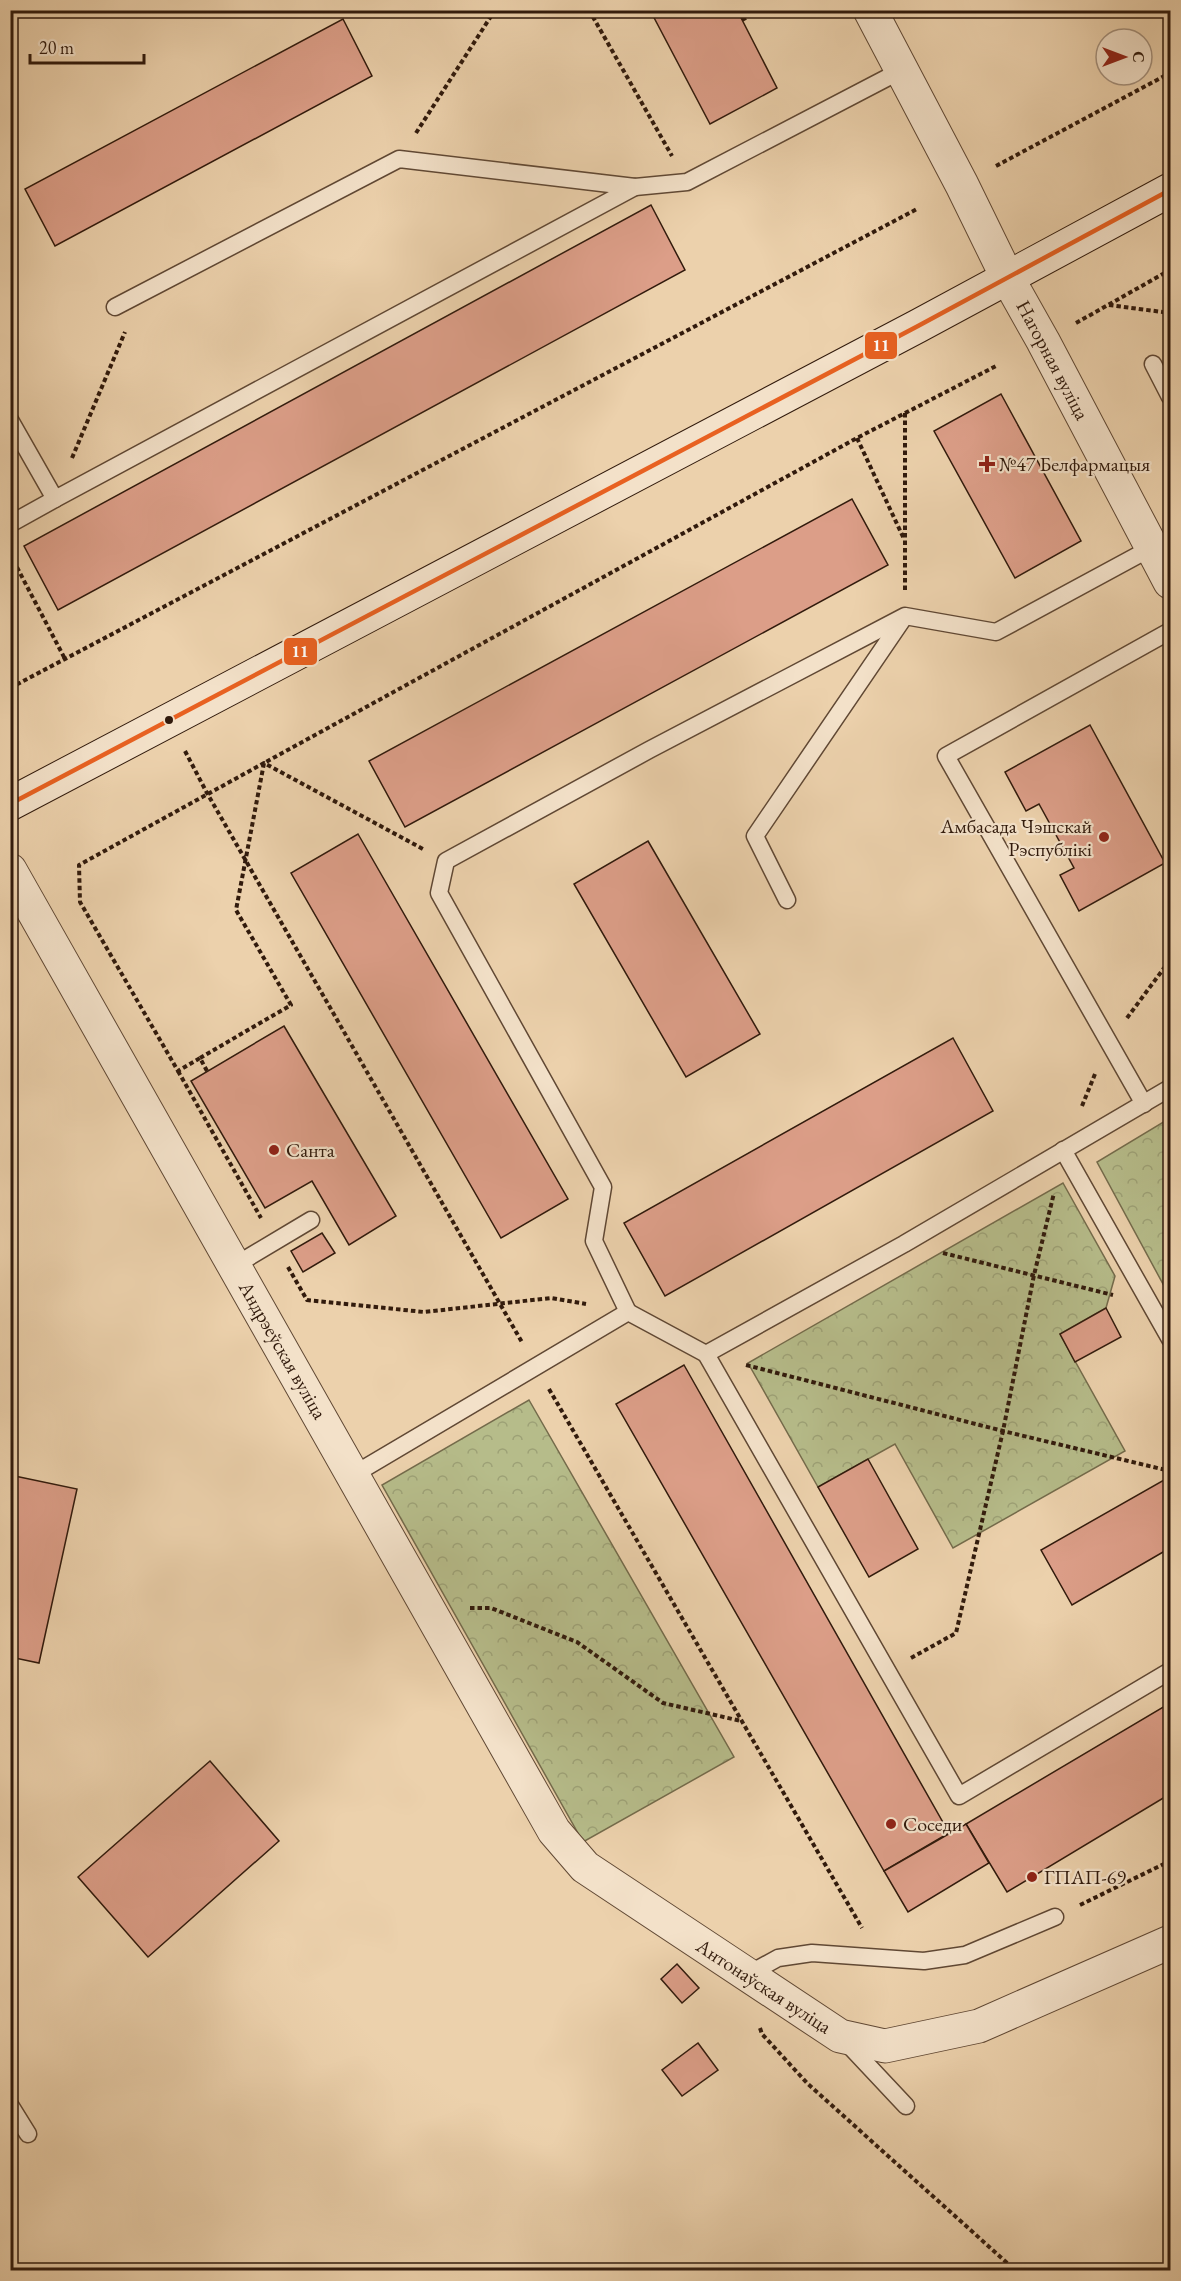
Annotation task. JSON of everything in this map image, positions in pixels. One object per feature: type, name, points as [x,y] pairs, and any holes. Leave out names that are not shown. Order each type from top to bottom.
[{"type":"street","name":"Нагорная вуліца","points":[[870,10],[962,185],[1007,277],[1170,582]]},
{"type":"street","points":[[10,804],[1170,190]]},
{"type":"street","name":"Андрэеўская вуліца","points":[[10,870],[554,1831]]},
{"type":"street","name":"Антонаўская вуліца","points":[[554,1831],[585,1866],[840,2036],[885,2046],[979,2026],[1170,1942]]},
{"type":"lane","points":[[115,307],[399,159],[635,187],[687,183],[902,70]]},
{"type":"lane","points":[[10,524],[635,187]]},
{"type":"lane","points":[[1153,364],[1170,397]]},
{"type":"lane","points":[[10,420],[55,499]]},
{"type":"lane","points":[[1153,547],[996,632],[905,616],[649,750],[446,861],[439,893],[603,1187],[594,1241],[628,1312],[706,1354],[959,1796],[1170,1671]]},
{"type":"lane","points":[[787,900],[755,836],[905,616]]},
{"type":"lane","points":[[1144,1104],[946,756],[1170,631]]},
{"type":"lane","points":[[706,1354],[904,1244],[1170,1088]]},
{"type":"lane","points":[[1063,1150],[1170,1339]]},
{"type":"lane","points":[[234,1266],[311,1220]]},
{"type":"lane","points":[[353,1475],[628,1312]]},
{"type":"lane","points":[[747,1974],[778,1958],[812,1953],[924,1961],[965,1955],[1054,1917]]},
{"type":"lane","points":[[840,2036],[906,2106]]},
{"type":"lane","points":[[10,2105],[28,2134]]},
{"type":"path","points":[[399,159],[495,10]]},
{"type":"path","points":[[589,10],[687,183]]},
{"type":"path","points":[[742,20],[760,10]]},
{"type":"path","points":[[996,166],[1170,73]]},
{"type":"path","points":[[10,688],[917,209]]},
{"type":"path","points":[[1076,323],[1170,270]]},
{"type":"path","points":[[55,499],[142,293]]},
{"type":"path","points":[[1108,305],[1170,313]]},
{"type":"path","points":[[628,1312],[551,1298],[424,1312],[307,1300],[80,902],[79,865],[857,438],[996,366]]},
{"type":"path","points":[[905,413],[905,616]]},
{"type":"path","points":[[857,438],[905,542]]},
{"type":"path","points":[[10,554],[66,659]]},
{"type":"path","points":[[170,721],[207,793],[536,1367],[855,1916]]},
{"type":"path","points":[[178,1071],[291,1005],[236,910],[264,762]]},
{"type":"path","points":[[264,762],[446,861]]},
{"type":"path","points":[[200,1058],[207,1071]]},
{"type":"path","points":[[887,1672],[956,1633],[1003,1431],[1034,1275],[1063,1150]]},
{"type":"path","points":[[904,1244],[1151,1304]]},
{"type":"path","points":[[706,1354],[1003,1431],[1170,1471]]},
{"type":"path","points":[[428,1608],[491,1608],[577,1642],[663,1703],[741,1721]]},
{"type":"path","points":[[1054,1917],[1170,1862]]},
{"type":"path","points":[[747,1974],[762,2034],[769,2042],[808,2084],[1015,2271]]},
{"type":"green space","points":[[1170,1118],[1170,1297],[1097,1162]]},
{"type":"green space","points":[[1063,1183],[1115,1276],[1106,1308],[1060,1334],[1125,1451],[953,1548],[895,1444],[818,1487],[748,1363]]},
{"type":"green space","points":[[529,1400],[734,1757],[583,1842],[382,1485]]},
{"type":"building","points":[[650,10],[737,10],[777,88],[710,124]]},
{"type":"building","points":[[343,19],[372,76],[55,246],[25,189]]},
{"type":"building","points":[[651,205],[685,270],[58,610],[24,546]]},
{"type":"building","points":[[1001,394],[1081,541],[1015,578],[934,431]]},
{"type":"building","points":[[852,499],[888,565],[405,827],[369,761]]},
{"type":"building","name":"Амбасада Чэшскай Рэспублікі","points":[[1090,725],[1165,863],[1079,911],[1060,875],[1074,868],[1039,804],[1026,811],[1005,772]]},
{"type":"building","points":[[358,834],[568,1199],[501,1238],[291,873]]},
{"type":"building","points":[[648,841],[760,1034],[686,1077],[574,884]]},
{"type":"building","points":[[284,1026],[396,1216],[349,1245],[312,1181],[265,1208],[191,1081]]},
{"type":"building","points":[[953,1038],[993,1111],[665,1296],[624,1223]]},
{"type":"building","points":[[322,1233],[335,1253],[303,1272],[291,1251]]},
{"type":"building","points":[[1106,1308],[1121,1337],[1075,1362],[1060,1334]]},
{"type":"building","points":[[684,1365],[949,1833],[884,1871],[616,1404]]},
{"type":"building","points":[[868,1459],[918,1549],[869,1577],[818,1487]]},
{"type":"building","points":[[10,1475],[77,1489],[39,1663],[10,1657]]},
{"type":"building","points":[[1164,1480],[1170,1491],[1170,1548],[1072,1605],[1041,1550]]},
{"type":"building","points":[[1170,1703],[1170,1794],[1007,1892],[966,1824]]},
{"type":"building","points":[[210,1761],[279,1841],[148,1957],[78,1877]]},
{"type":"building","points":[[966,1824],[989,1863],[908,1912],[884,1871]]},
{"type":"building","points":[[677,1964],[699,1988],[682,2003],[661,1979]]},
{"type":"building","points":[[698,2043],[718,2070],[682,2096],[662,2070]]},
{"type":"transit line","name":"11","points":[[10,804],[918,326],[1170,190]]},
{"type":"place","name":"№47 Белфармацыя","points":[[987,464]]},
{"type":"place","name":"Амбасада Чэшскай Рэспублікі","points":[[1104,837]]},
{"type":"place","name":"Санта","points":[[274,1150]]},
{"type":"place","name":"Соседи","points":[[891,1824]]},
{"type":"place","name":"ГПАП-69","points":[[1032,1877]]}]
